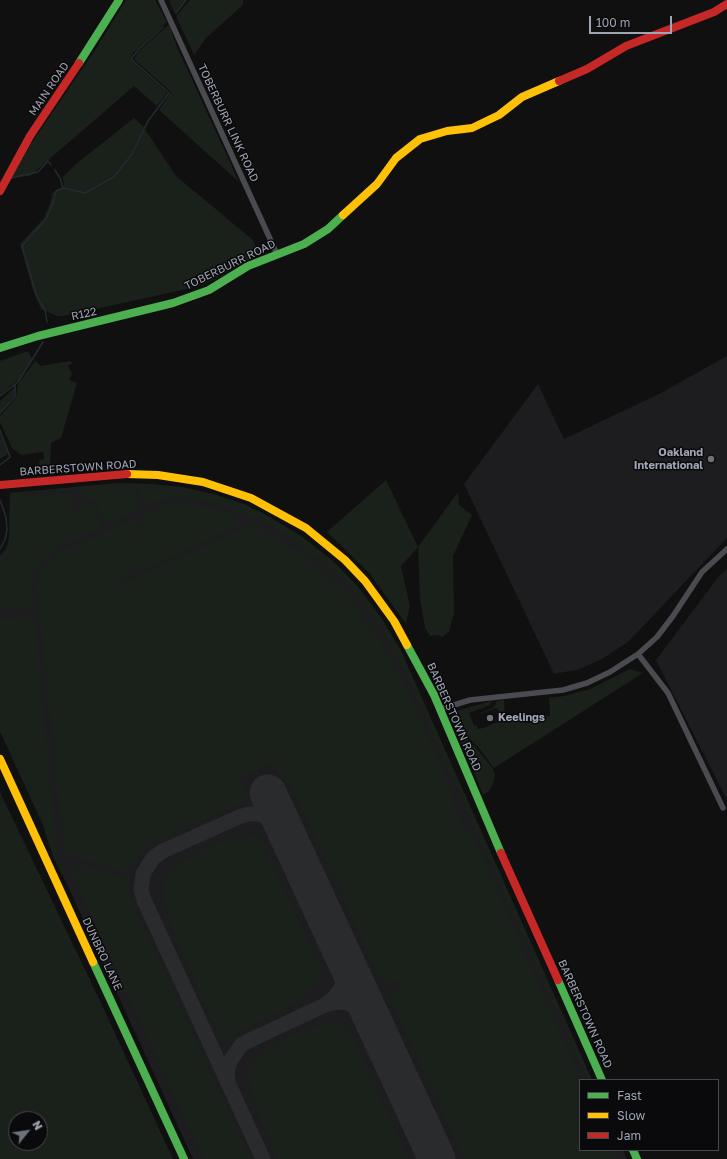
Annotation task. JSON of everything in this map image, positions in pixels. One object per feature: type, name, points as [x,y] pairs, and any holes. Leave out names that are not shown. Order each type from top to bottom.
[{"type":"main road","name":"MAIN ROAD","points":[[0,191],[30,136],[102,29],[119,0]]},
{"type":"main road","name":"TOBERBURR ROAD","points":[[173,303],[209,290],[248,266],[304,244],[328,229],[377,184],[396,158],[420,139],[446,131],[472,128],[499,115],[522,97],[587,70],[626,46],[714,12],[727,4]]},
{"type":"main road","name":"R122","points":[[0,348],[38,336],[173,303]]},
{"type":"main road","name":"BARBERSTOWN ROAD","points":[[0,486],[104,475],[158,475],[203,482],[251,498],[271,508],[306,528],[345,560],[365,581],[394,621],[420,666],[441,709],[481,807],[602,1079]]},
{"type":"main road","name":"DUNBRO LANE","points":[[0,759],[184,1159]]},
{"type":"street","name":"TOBERBURR LINK ROAD","points":[[161,0],[277,254]]},
{"type":"street","points":[[441,709],[470,700],[575,687],[606,674],[638,654],[657,637],[673,616],[702,572],[727,548]]},
{"type":"street","points":[[638,654],[668,692],[724,808]]},
{"type":"shaded area","points":[[126,0],[155,0],[167,22],[133,53],[130,59],[167,93],[157,106],[134,86],[30,176],[12,177],[30,145],[95,50]]},
{"type":"shaded area","points":[[169,0],[186,0],[175,14]]},
{"type":"shaded area","points":[[190,0],[243,0],[243,5],[207,37],[194,55],[176,16]]},
{"type":"shaded area","points":[[169,24],[177,47],[239,182],[159,110],[171,92],[134,59],[139,51]]},
{"type":"shaded area","points":[[134,118],[143,126],[176,176],[253,240],[260,255],[236,266],[213,280],[196,287],[64,316],[57,316],[41,309],[33,290],[20,244],[44,218],[50,204],[52,193],[59,189],[64,189],[63,177],[76,164]]},
{"type":"shaded area","points":[[29,352],[32,359],[19,379],[0,395],[0,361]]},
{"type":"shaded area","points":[[727,356],[727,538],[628,642],[602,659],[580,669],[554,674],[464,484],[538,384],[564,439],[661,393]]},
{"type":"shaded area","points":[[35,361],[41,366],[70,361],[73,363],[68,366],[72,374],[69,380],[77,383],[61,438],[51,443],[50,469],[40,471],[39,460],[44,459],[43,452],[21,455],[12,448],[0,422],[0,416],[16,398],[18,384]]},
{"type":"shaded area","points":[[14,388],[14,396],[0,414],[0,401]]},
{"type":"shaded area","points":[[0,433],[8,454],[0,459]]},
{"type":"shaded area","points":[[386,480],[418,547],[401,566],[410,606],[406,624],[370,574],[327,532]]},
{"type":"shaded area","points":[[119,483],[182,487],[213,494],[244,504],[268,516],[301,536],[333,561],[359,588],[382,619],[401,651],[592,1079],[579,1079],[579,1151],[623,1151],[627,1159],[193,1159],[68,886],[54,859],[43,825],[0,731],[0,556],[6,549],[9,540],[10,493]]},
{"type":"shaded area","points":[[119,483],[182,487],[213,494],[244,504],[268,516],[301,536],[333,561],[359,588],[382,619],[401,651],[592,1079],[587,1079],[404,670],[381,628],[348,585],[321,561],[287,536],[266,524],[226,507],[193,497],[174,496],[147,505],[137,486],[134,487],[141,504],[141,508],[110,523],[106,522],[94,501],[76,490],[22,494],[22,498],[68,493],[71,495],[73,501],[70,510],[76,512],[81,504],[91,503],[100,518],[101,526],[100,529],[53,550],[45,556],[34,574],[32,587],[33,604],[30,607],[0,608],[0,556],[6,549],[9,540],[10,493]]},
{"type":"shaded area","points":[[458,492],[459,505],[472,515],[453,556],[454,613],[449,632],[442,637],[439,635],[430,636],[425,628],[420,598],[418,547]]},
{"type":"shaded area","points":[[183,501],[235,516],[240,522],[234,528],[137,573],[133,573],[129,569],[126,570],[127,574],[120,581],[121,584],[253,524],[302,553],[345,591],[359,608],[360,613],[367,623],[374,629],[410,695],[452,791],[455,808],[465,830],[475,840],[581,1079],[579,1079],[579,1151],[612,1151],[616,1159],[464,1159],[388,994],[400,988],[399,985],[403,983],[401,980],[384,987],[290,783],[285,785],[274,762],[240,778],[250,799],[155,843],[144,851],[130,871],[123,872],[70,855],[64,850],[37,588],[39,577],[46,563],[59,553],[130,520],[135,521],[142,534],[145,532],[140,521],[142,515],[166,504]]},
{"type":"shaded area","points":[[727,569],[727,800],[656,660],[719,576]]},
{"type":"shaded area","points":[[28,613],[33,615],[35,619],[57,852],[65,874],[62,875],[54,859],[43,825],[0,731],[0,619],[21,617]]},
{"type":"shaded area","points":[[630,669],[643,673],[494,768],[479,748],[462,731],[460,732],[477,749],[493,769],[495,774],[493,784],[488,792],[483,795],[456,734],[451,719],[453,713],[491,701],[490,705],[469,713],[474,725],[477,726],[478,729],[502,720],[497,708],[479,714],[493,708],[497,701],[504,700],[505,720],[550,716],[549,698],[564,696],[590,689]]},
{"type":"shaded area","points":[[0,792],[101,1003],[173,1159],[0,1159]]},
{"type":"shaded area","points":[[253,836],[261,838],[324,975],[314,988],[304,996],[279,1012],[245,1029],[223,1045],[171,927],[165,905],[163,883],[165,876],[176,866],[205,847],[235,838]]},
{"type":"shaded area","points":[[81,864],[125,878],[129,881],[133,903],[251,1159],[203,1159],[72,874],[73,867]]},
{"type":"shaded area","points":[[339,1023],[348,1026],[409,1159],[276,1159],[254,1102],[250,1083],[250,1068],[264,1052],[292,1034],[318,1026]]},
{"type":"waterway","points":[[176,13],[186,0]]},
{"type":"waterway","points":[[47,322],[45,310],[37,297],[22,246],[46,219],[53,203],[56,191],[63,188],[85,193],[114,177],[132,154],[148,121],[169,93],[131,59],[139,49],[163,27]]},
{"type":"waterway","points":[[11,178],[38,172],[48,161],[51,165]]},
{"type":"waterway","points":[[55,170],[60,178],[63,188]]},
{"type":"waterway","points":[[0,396],[18,382],[43,342]]},
{"type":"waterway","points":[[0,413],[15,397],[15,385]]},
{"type":"waterway","points":[[0,430],[10,457],[0,465]]},
{"type":"waterway","points":[[0,500],[6,517],[7,530],[5,540],[0,549]]},
{"type":"taxiway","points":[[263,1159],[144,900],[141,889],[143,874],[153,858],[163,851],[239,817],[248,814],[258,814],[270,818],[280,825],[288,836]]},
{"type":"taxiway","points":[[228,1081],[227,1072],[230,1061],[242,1044],[325,1005],[334,998],[342,987],[345,978],[342,955]]},
{"type":"taxiway","points":[[325,1005],[337,1002],[347,1003],[357,1007],[366,1014],[376,1027]]},
{"type":"runway","points":[[268,793],[437,1159]]},
{"type":"traffic: fast","points":[[79,63],[119,0]]},
{"type":"traffic: fast","points":[[0,348],[38,336],[173,303],[209,290],[248,266],[304,244],[328,229],[343,215]]},
{"type":"traffic: fast","points":[[407,645],[434,695],[501,853]]},
{"type":"traffic: fast","points":[[93,962],[184,1159]]},
{"type":"traffic: fast","points":[[558,980],[602,1079]]},
{"type":"traffic: fast","points":[[633,1151],[637,1159]]},
{"type":"traffic: slow","points":[[343,215],[377,184],[396,158],[420,139],[447,131],[472,128],[499,115],[522,97],[559,81]]},
{"type":"traffic: slow","points":[[127,474],[158,475],[203,482],[251,498],[306,528],[345,560],[365,581],[394,621],[407,645]]},
{"type":"traffic: slow","points":[[0,759],[93,962]]},
{"type":"traffic: jam","points":[[559,81],[587,69],[626,46],[714,12],[727,4]]},
{"type":"traffic: jam","points":[[0,191],[30,136],[79,63]]},
{"type":"traffic: jam","points":[[0,485],[127,474]]},
{"type":"traffic: jam","points":[[501,853],[558,980]]},
{"type":"place","name":"Oakland International","points":[[711,459]]},
{"type":"place","name":"Keelings","points":[[490,718]]}]
